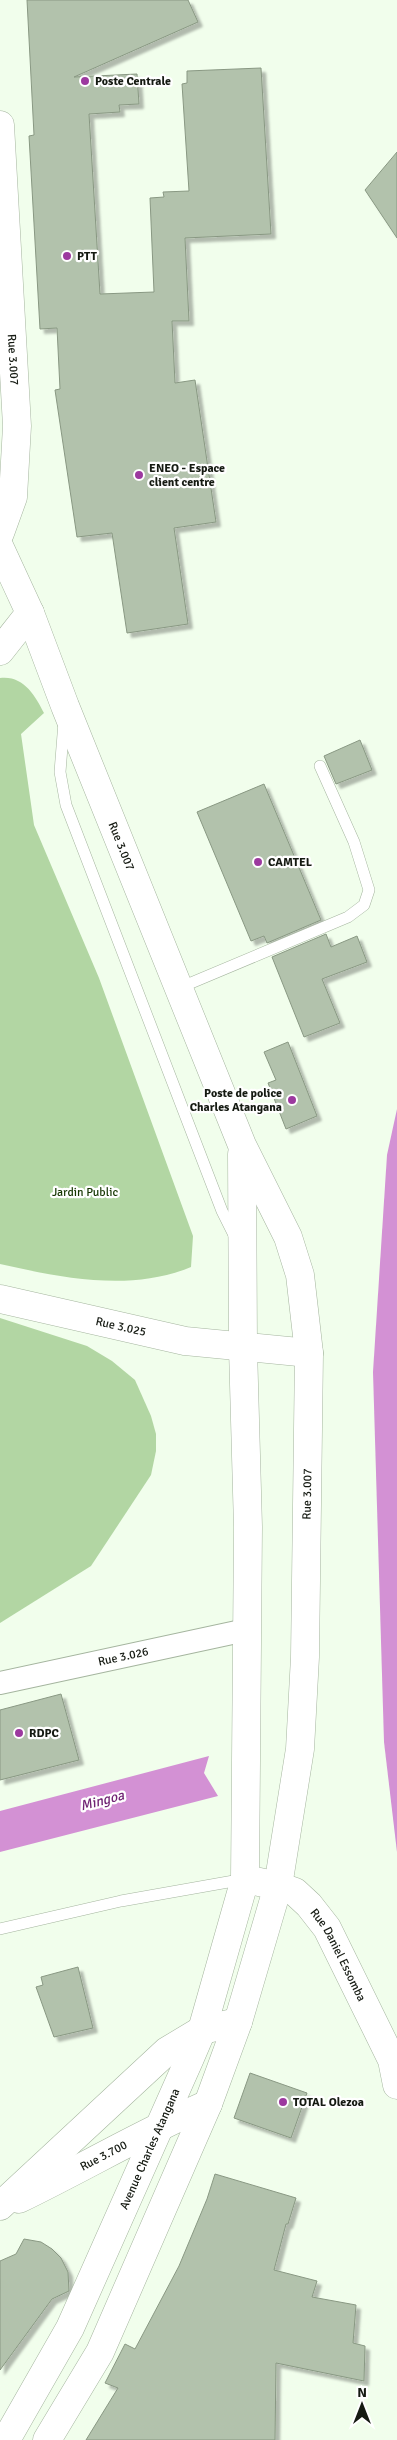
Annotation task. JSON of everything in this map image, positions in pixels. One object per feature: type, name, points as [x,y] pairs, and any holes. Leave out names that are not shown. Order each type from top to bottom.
[{"type":"main road","name":"Rue 3.007","points":[[0,125],[17,426],[13,497],[0,533]]},
{"type":"main road","name":"Rue 3.007","points":[[0,548],[30,613],[65,706],[242,1145],[288,1236],[300,1275],[309,1353],[305,1657],[300,1749],[278,1886]]},
{"type":"main road","points":[[0,651],[30,613]]},
{"type":"main road","name":"Rue 3.007","points":[[242,1145],[243,1348],[248,1528],[246,1630],[247,1842]]},
{"type":"main road","name":"Rue 3.025","points":[[0,1299],[185,1341],[309,1353]]},
{"type":"main road","name":"Avenue Charles Atangana","points":[[6,2440],[70,2328],[202,2030],[247,1842]]},
{"type":"main road","name":"Rue Daniel Essomba","points":[[238,1880],[278,1886],[296,1892],[327,1928],[392,2060],[397,2085]]},
{"type":"main road","points":[[47,2440],[100,2352],[208,2104],[238,2022],[278,1886]]},
{"type":"main road","points":[[0,2207],[167,2051],[202,2030],[238,2022]]},
{"type":"main road","name":"Rue 3.700","points":[[0,2207],[91,2164],[161,2125],[208,2104]]},
{"type":"street","name":"Rue 3.026","points":[[0,1683],[246,1630]]},
{"type":"lane","points":[[65,706],[60,772],[66,805],[228,1227],[244,1251]]},
{"type":"lane","points":[[179,988],[348,918],[364,905],[369,890],[354,842],[320,766]]},
{"type":"lane","points":[[0,1929],[121,1901],[238,1880]]},
{"type":"green space","name":"Jardin Public","points":[[0,678],[8,678],[22,683],[32,693],[44,713],[21,734],[34,825],[99,978],[193,1236],[191,1267],[168,1275],[121,1281],[96,1280],[48,1274],[0,1264]]},
{"type":"green space","points":[[0,1318],[87,1346],[112,1361],[135,1380],[151,1416],[156,1434],[156,1451],[151,1475],[91,1566],[0,1623]]},
{"type":"water","points":[[397,1109],[397,1852],[384,1742],[373,1372],[387,1155]]},
{"type":"water","name":"Mingoa","points":[[209,1756],[204,1773],[218,1796],[0,1852],[0,1811]]},
{"type":"building","points":[[27,0],[188,0],[198,22],[74,77],[137,74],[139,104],[119,105],[120,112],[89,114],[100,294],[154,292],[150,198],[164,197],[163,192],[189,191],[182,84],[187,83],[187,71],[261,68],[271,234],[185,238],[189,321],[172,321],[175,383],[195,380],[216,522],[174,528],[188,624],[127,633],[112,533],[77,537],[55,390],[60,389],[57,328],[40,329],[29,136],[34,135]]},
{"type":"building","points":[[397,152],[397,238],[365,190]]},
{"type":"building","points":[[360,740],[372,770],[336,784],[324,756]]},
{"type":"building","name":"CAMTEL","points":[[264,784],[321,920],[267,943],[264,936],[251,941],[197,812]]},
{"type":"building","points":[[326,934],[331,947],[357,936],[367,962],[322,979],[340,1023],[304,1037],[272,957]]},
{"type":"building","name":"Poste de police Charles Atangana","points":[[288,1042],[317,1116],[286,1129],[268,1083],[276,1080],[264,1052]]},
{"type":"building","points":[[61,1694],[79,1760],[0,1780],[0,1710]]},
{"type":"building","points":[[78,1967],[93,2028],[54,2037],[36,1987],[43,1985],[41,1977]]},
{"type":"building","points":[[250,2073],[307,2093],[291,2138],[234,2118]]},
{"type":"building","points":[[215,2174],[296,2198],[288,2224],[286,2224],[274,2270],[317,2281],[312,2297],[356,2305],[353,2343],[365,2346],[364,2381],[276,2363],[275,2440],[86,2440],[118,2388],[105,2383],[125,2344],[135,2349],[179,2266],[207,2199]]},
{"type":"building","points":[[24,2239],[41,2242],[61,2258],[68,2272],[69,2291],[52,2299],[0,2370],[0,2261],[16,2254]]},
{"type":"place","name":"Poste Centrale","points":[[85,81]]},
{"type":"place","name":"PTT","points":[[67,256]]},
{"type":"place","name":"ENEO - Espace client centre","points":[[139,475]]},
{"type":"place","name":"CAMTEL","points":[[258,862]]},
{"type":"place","name":"Poste de police Charles Atangana","points":[[292,1100]]},
{"type":"place","name":"RDPC","points":[[19,1733]]},
{"type":"place","name":"TOTAL Olezoa","points":[[283,2102]]}]
